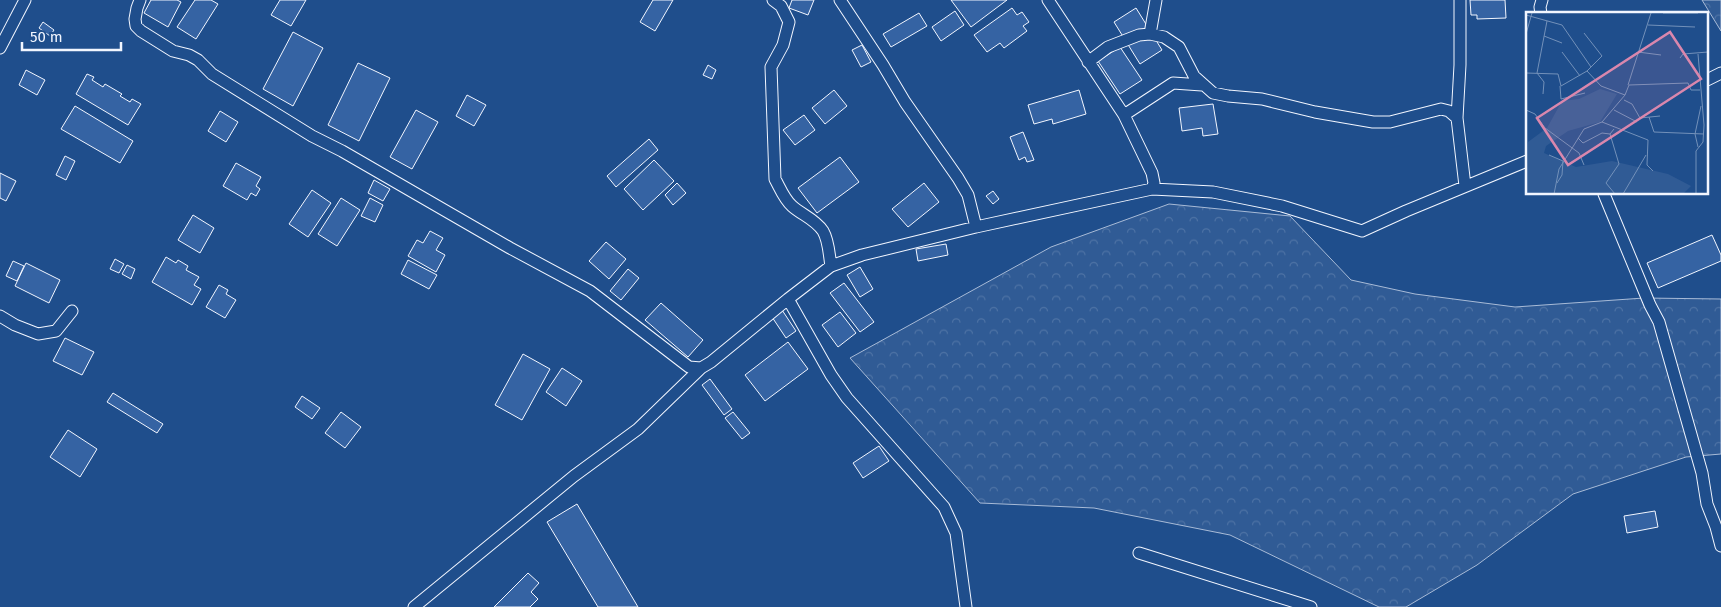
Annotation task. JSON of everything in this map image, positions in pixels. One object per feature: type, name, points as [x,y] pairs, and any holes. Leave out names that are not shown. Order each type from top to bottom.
[{"type":"street","points":[[0,48],[26,0]]},
{"type":"street","points":[[140,0],[134,19],[136,26],[141,31],[173,51],[189,55],[198,60],[212,74],[312,136],[342,151],[510,248],[590,291],[685,364],[690,367],[701,368]]},
{"type":"street","points":[[773,0],[781,6],[788,22],[783,45],[772,67],[775,179],[782,193],[791,204],[814,221],[823,231],[827,240],[831,266]]},
{"type":"street","points":[[840,0],[905,102],[958,178],[968,196],[976,227]]},
{"type":"street","points":[[1048,0],[1124,115],[1152,173],[1154,183],[1152,189]]},
{"type":"street","points":[[1150,34],[1156,0]]},
{"type":"street","points":[[1460,0],[1460,65],[1457,118],[1465,186]]},
{"type":"street","points":[[1088,62],[1108,47],[1139,35],[1150,34],[1164,37],[1179,47],[1194,76],[1213,93],[1262,100],[1314,112],[1373,122],[1390,122],[1441,109],[1450,111],[1457,118]]},
{"type":"street","points":[[1708,80],[1721,73]]},
{"type":"street","points":[[1124,115],[1173,84],[1202,85]]},
{"type":"street","points":[[414,607],[574,476],[638,429],[701,368],[831,266],[862,255],[976,227],[1152,189],[1213,192],[1282,206],[1362,231],[1526,161]]},
{"type":"street","points":[[1604,195],[1650,305],[1659,322],[1702,473],[1707,504],[1721,546]]},
{"type":"street","points":[[788,299],[831,375],[847,398],[944,507],[956,533],[966,607]]},
{"type":"street","points":[[0,316],[14,325],[38,334],[56,331],[72,311]]},
{"type":"street","points":[[1139,553],[1311,607]]},
{"type":"green space","points":[[1702,0],[1721,0],[1721,31]]},
{"type":"green space","points":[[1169,204],[1290,216],[1351,280],[1415,294],[1515,307],[1644,298],[1721,299],[1721,454],[1686,457],[1573,494],[1477,565],[1406,607],[1379,607],[1230,535],[1094,508],[980,503],[850,358],[1051,247]]},
{"type":"building","points":[[151,0],[177,0],[181,2],[168,27],[144,13]]},
{"type":"building","points":[[195,0],[211,0],[218,4],[196,39],[177,27]]},
{"type":"building","points":[[280,0],[306,0],[291,26],[271,15]]},
{"type":"building","points":[[653,0],[673,0],[655,31],[640,22]]},
{"type":"building","points":[[792,0],[814,0],[808,15],[789,8]]},
{"type":"building","points":[[951,0],[1007,0],[971,27]]},
{"type":"building","points":[[1470,0],[1505,0],[1506,18],[1477,19],[1477,15],[1471,15]]},
{"type":"building","points":[[1012,8],[1017,15],[1022,12],[1029,22],[1023,26],[1027,31],[1004,48],[1000,43],[987,52],[974,35]]},
{"type":"building","points":[[1136,8],[1162,50],[1140,64],[1114,22]]},
{"type":"building","points":[[955,11],[964,25],[941,41],[932,27]]},
{"type":"building","points":[[919,13],[927,26],[891,47],[883,34]]},
{"type":"building","points":[[43,22],[54,30],[50,36],[39,28]]},
{"type":"building","points":[[293,32],[323,48],[293,106],[263,89]]},
{"type":"building","points":[[862,45],[871,62],[861,67],[852,50]]},
{"type":"building","points":[[1120,47],[1142,80],[1120,94],[1098,61]]},
{"type":"building","points":[[358,63],[390,78],[359,141],[328,125]]},
{"type":"building","points":[[708,65],[716,70],[712,79],[703,75]]},
{"type":"building","points":[[26,70],[45,80],[37,95],[19,85]]},
{"type":"building","points":[[87,74],[94,77],[92,80],[103,87],[105,84],[122,94],[120,96],[130,102],[132,99],[141,104],[128,125],[76,94]]},
{"type":"building","points":[[834,90],[847,106],[825,124],[812,108]]},
{"type":"building","points":[[1079,90],[1086,114],[1053,124],[1052,119],[1034,124],[1028,105]]},
{"type":"building","points":[[467,95],[486,105],[474,126],[456,116]]},
{"type":"building","points":[[1213,104],[1218,134],[1203,136],[1202,128],[1182,131],[1179,108]]},
{"type":"building","points":[[75,106],[133,141],[120,163],[61,129]]},
{"type":"building","points":[[416,110],[438,122],[412,169],[390,157]]},
{"type":"building","points":[[220,111],[238,122],[226,142],[208,131]]},
{"type":"building","points":[[804,115],[815,130],[795,145],[783,130]]},
{"type":"building","points":[[1023,132],[1034,160],[1027,162],[1025,157],[1019,160],[1010,137]]},
{"type":"building","points":[[649,139],[658,150],[616,187],[607,176]]},
{"type":"building","points":[[65,156],[75,161],[66,180],[56,175]]},
{"type":"building","points":[[840,157],[859,182],[817,213],[798,188]]},
{"type":"building","points":[[654,160],[674,181],[643,210],[624,189]]},
{"type":"building","points":[[236,163],[261,177],[256,186],[260,189],[256,196],[251,193],[247,200],[223,186]]},
{"type":"building","points":[[0,173],[16,181],[6,201],[0,198]]},
{"type":"building","points":[[374,180],[390,189],[383,201],[368,193]]},
{"type":"building","points":[[677,183],[686,193],[673,205],[665,195]]},
{"type":"building","points":[[924,183],[939,202],[908,227],[892,209]]},
{"type":"building","points":[[312,190],[331,203],[308,237],[289,224]]},
{"type":"building","points":[[993,191],[999,199],[993,204],[986,196]]},
{"type":"building","points":[[341,198],[360,210],[337,246],[318,234]]},
{"type":"building","points":[[370,198],[383,205],[375,222],[361,216]]},
{"type":"building","points":[[193,215],[214,228],[200,253],[178,240]]},
{"type":"building","points":[[430,231],[443,238],[436,250],[445,255],[436,272],[408,256],[417,240],[423,243]]},
{"type":"building","points":[[1712,235],[1721,255],[1721,261],[1658,288],[1647,263]]},
{"type":"building","points":[[606,242],[626,259],[609,279],[589,261]]},
{"type":"building","points":[[946,244],[948,255],[918,261],[916,249]]},
{"type":"building","points":[[166,257],[176,263],[178,260],[188,266],[186,270],[199,277],[194,285],[201,289],[192,305],[152,282]]},
{"type":"building","points":[[115,259],[124,264],[119,273],[110,269]]},
{"type":"building","points":[[408,260],[437,275],[429,289],[401,274]]},
{"type":"building","points":[[13,261],[24,266],[17,281],[6,276]]},
{"type":"building","points":[[26,263],[60,280],[49,303],[15,286]]},
{"type":"building","points":[[127,265],[135,269],[131,279],[122,274]]},
{"type":"building","points":[[860,267],[873,289],[860,297],[847,275]]},
{"type":"building","points":[[628,269],[639,278],[621,300],[610,291]]},
{"type":"building","points":[[844,283],[874,322],[860,332],[830,293]]},
{"type":"building","points":[[219,285],[228,290],[226,294],[236,300],[225,318],[206,307]]},
{"type":"building","points":[[661,303],[703,340],[688,357],[645,320]]},
{"type":"building","points":[[782,310],[796,331],[786,338],[772,317]]},
{"type":"building","points":[[840,312],[856,333],[838,347],[822,325]]},
{"type":"building","points":[[65,338],[94,352],[82,375],[53,361]]},
{"type":"building","points":[[788,342],[808,369],[765,401],[745,375]]},
{"type":"building","points":[[523,354],[550,369],[522,420],[495,405]]},
{"type":"building","points":[[562,368],[582,381],[566,406],[546,392]]},
{"type":"building","points":[[710,379],[732,409],[724,415],[702,385]]},
{"type":"building","points":[[113,393],[163,424],[157,433],[107,402]]},
{"type":"building","points":[[302,396],[320,408],[312,419],[295,407]]},
{"type":"building","points":[[341,412],[361,427],[345,448],[325,433]]},
{"type":"building","points":[[733,412],[750,433],[742,439],[725,418]]},
{"type":"building","points":[[68,430],[97,449],[80,477],[50,457]]},
{"type":"building","points":[[879,446],[889,461],[863,478],[853,463]]},
{"type":"building","points":[[577,504],[638,607],[598,607],[547,522]]},
{"type":"building","points":[[1655,511],[1658,527],[1627,533],[1624,516]]},
{"type":"building","points":[[528,573],[539,583],[531,592],[538,599],[530,607],[494,607]]}]
